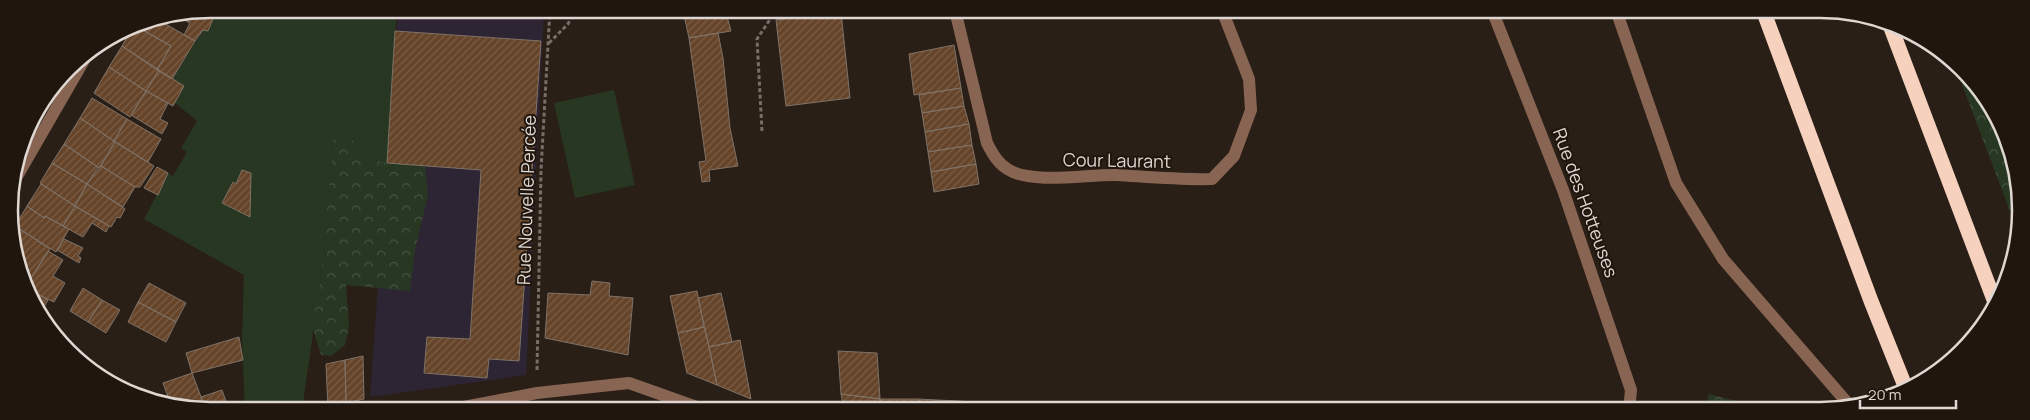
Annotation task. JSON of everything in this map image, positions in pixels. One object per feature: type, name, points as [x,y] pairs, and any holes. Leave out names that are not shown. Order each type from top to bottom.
[{"type":"highway","points":[[1766,18],[1870,301],[1904,383]]},
{"type":"highway","points":[[1892,31],[1993,296]]},
{"type":"street","name":"Cour Laurant","points":[[957,18],[988,143],[994,158],[1012,172],[1038,177],[1116,175],[1179,180],[1212,179],[1234,156],[1251,110],[1249,80],[1225,18]]},
{"type":"street","name":"Rue des Hotteuses","points":[[1495,18],[1563,190],[1631,390],[1630,402]]},
{"type":"street","points":[[1619,18],[1676,183],[1722,259],[1846,401]]},
{"type":"street","points":[[22,169],[78,70]]},
{"type":"street","points":[[490,402],[537,393],[629,383],[682,402]]},
{"type":"path","name":"Rue Nouvelle Percée","points":[[537,393],[537,287],[549,18]]},
{"type":"path","points":[[548,44],[568,24],[571,18]]},
{"type":"path","points":[[762,131],[757,39],[771,18]]},
{"type":"shaded area","points":[[397,18],[544,18],[526,375],[370,397]]},
{"type":"green space","points":[[213,18],[396,18],[387,163],[356,156],[334,132],[321,277],[303,402],[245,402],[242,338],[244,275],[144,219],[168,173],[173,176],[187,152],[181,148],[197,121],[175,103],[184,86],[172,79],[203,30],[208,31]],"holes":[[[242,170],[251,173],[249,217],[222,203],[232,183],[236,184]]]},
{"type":"green space","points":[[1959,77],[1980,103],[1998,136],[2009,172],[2012,217]]},
{"type":"green space","points":[[614,90],[635,185],[575,198],[554,103]]},
{"type":"green space","points":[[334,131],[342,131],[352,138],[357,156],[387,163],[425,165],[428,195],[415,250],[410,291],[346,285],[349,327],[345,345],[331,356],[321,355],[312,326],[321,277]]},
{"type":"green space","points":[[1709,394],[1741,402],[1707,402]]},
{"type":"building","points":[[213,18],[208,31],[203,30],[195,41],[184,35],[190,23],[186,21],[187,19]]},
{"type":"building","points":[[685,18],[727,18],[731,31],[689,38]]},
{"type":"building","points":[[792,18],[842,18],[850,98],[786,106],[776,20]]},
{"type":"building","points":[[164,23],[195,41],[172,79],[157,70],[171,46],[143,30]]},
{"type":"building","points":[[143,30],[171,46],[157,70],[122,46],[128,36]]},
{"type":"building","points":[[395,31],[541,41],[519,361],[489,359],[487,378],[424,373],[427,337],[470,339],[481,170],[387,163]]},
{"type":"building","points":[[718,33],[723,58],[730,128],[738,166],[709,170],[710,181],[702,182],[699,162],[706,161],[689,38]]},
{"type":"building","points":[[954,45],[961,88],[914,95],[909,54]]},
{"type":"building","points":[[122,46],[159,70],[146,91],[109,67]]},
{"type":"building","points":[[109,67],[146,91],[130,117],[94,93]]},
{"type":"building","points":[[159,70],[184,86],[173,106],[146,91]]},
{"type":"building","points":[[961,88],[964,106],[922,113],[919,95]]},
{"type":"building","points":[[146,91],[168,103],[160,119],[168,123],[162,134],[131,115]]},
{"type":"building","points":[[92,98],[127,119],[114,141],[80,118]]},
{"type":"building","points":[[964,106],[969,124],[925,132],[922,113]]},
{"type":"building","points":[[80,118],[115,142],[99,168],[64,144]]},
{"type":"building","points":[[127,119],[161,139],[148,162],[114,141]]},
{"type":"building","points":[[969,124],[972,145],[928,152],[925,132]]},
{"type":"building","points":[[115,142],[154,166],[140,187],[135,187],[101,166]]},
{"type":"building","points":[[64,144],[98,167],[87,184],[52,163]]},
{"type":"building","points":[[972,145],[976,164],[931,172],[928,152]]},
{"type":"building","points":[[52,163],[87,184],[75,206],[40,183]]},
{"type":"building","points":[[976,164],[979,184],[934,192],[931,172]]},
{"type":"building","points":[[101,166],[135,187],[123,207],[87,184]]},
{"type":"building","points":[[157,167],[168,173],[158,195],[144,188]]},
{"type":"building","points":[[242,170],[251,173],[250,217],[222,203],[233,182],[236,184]]},
{"type":"building","points":[[41,184],[75,206],[63,226],[45,216],[44,218],[27,206]]},
{"type":"building","points":[[87,184],[125,209],[120,218],[117,217],[111,227],[75,206]]},
{"type":"building","points":[[27,206],[44,218],[45,216],[69,229],[56,252],[18,228],[18,221]]},
{"type":"building","points":[[75,206],[109,226],[106,232],[92,223],[83,237],[63,226]]},
{"type":"building","points":[[18,228],[50,249],[30,279],[21,248]]},
{"type":"building","points":[[64,239],[83,248],[78,256],[81,258],[79,263],[57,250]]},
{"type":"building","points":[[48,251],[63,260],[53,276],[65,283],[54,302],[37,294],[30,279]]},
{"type":"building","points":[[592,281],[610,283],[609,296],[633,298],[628,355],[545,338],[548,293],[590,295]]},
{"type":"building","points":[[149,283],[186,303],[176,322],[138,302]]},
{"type":"building","points":[[83,288],[102,300],[88,322],[70,311]]},
{"type":"building","points":[[697,291],[704,327],[678,333],[670,296]]},
{"type":"building","points":[[721,293],[732,342],[709,347],[698,298]]},
{"type":"building","points":[[40,295],[48,300],[44,307],[43,306],[39,298]]},
{"type":"building","points":[[102,300],[120,310],[106,333],[88,322]]},
{"type":"building","points":[[138,302],[176,322],[166,342],[128,322]]},
{"type":"building","points":[[704,327],[717,385],[687,373],[678,333]]},
{"type":"building","points":[[239,337],[243,360],[192,373],[186,353]]},
{"type":"building","points":[[740,340],[751,399],[717,385],[709,347]]},
{"type":"building","points":[[838,351],[877,353],[880,399],[841,394]]},
{"type":"building","points":[[363,356],[364,399],[346,402],[345,360]]},
{"type":"building","points":[[345,360],[346,402],[328,402],[326,364]]},
{"type":"building","points":[[192,373],[203,402],[168,398],[163,383]]},
{"type":"building","points":[[222,390],[226,402],[203,402],[201,397]]},
{"type":"building","points":[[841,394],[880,399],[880,402],[842,402]]},
{"type":"building","points":[[880,399],[918,399],[918,402],[880,402]]},
{"type":"building","points":[[918,399],[937,400],[937,402],[918,402]]},
{"type":"building","points":[[937,400],[959,401],[959,402],[937,402]]}]
